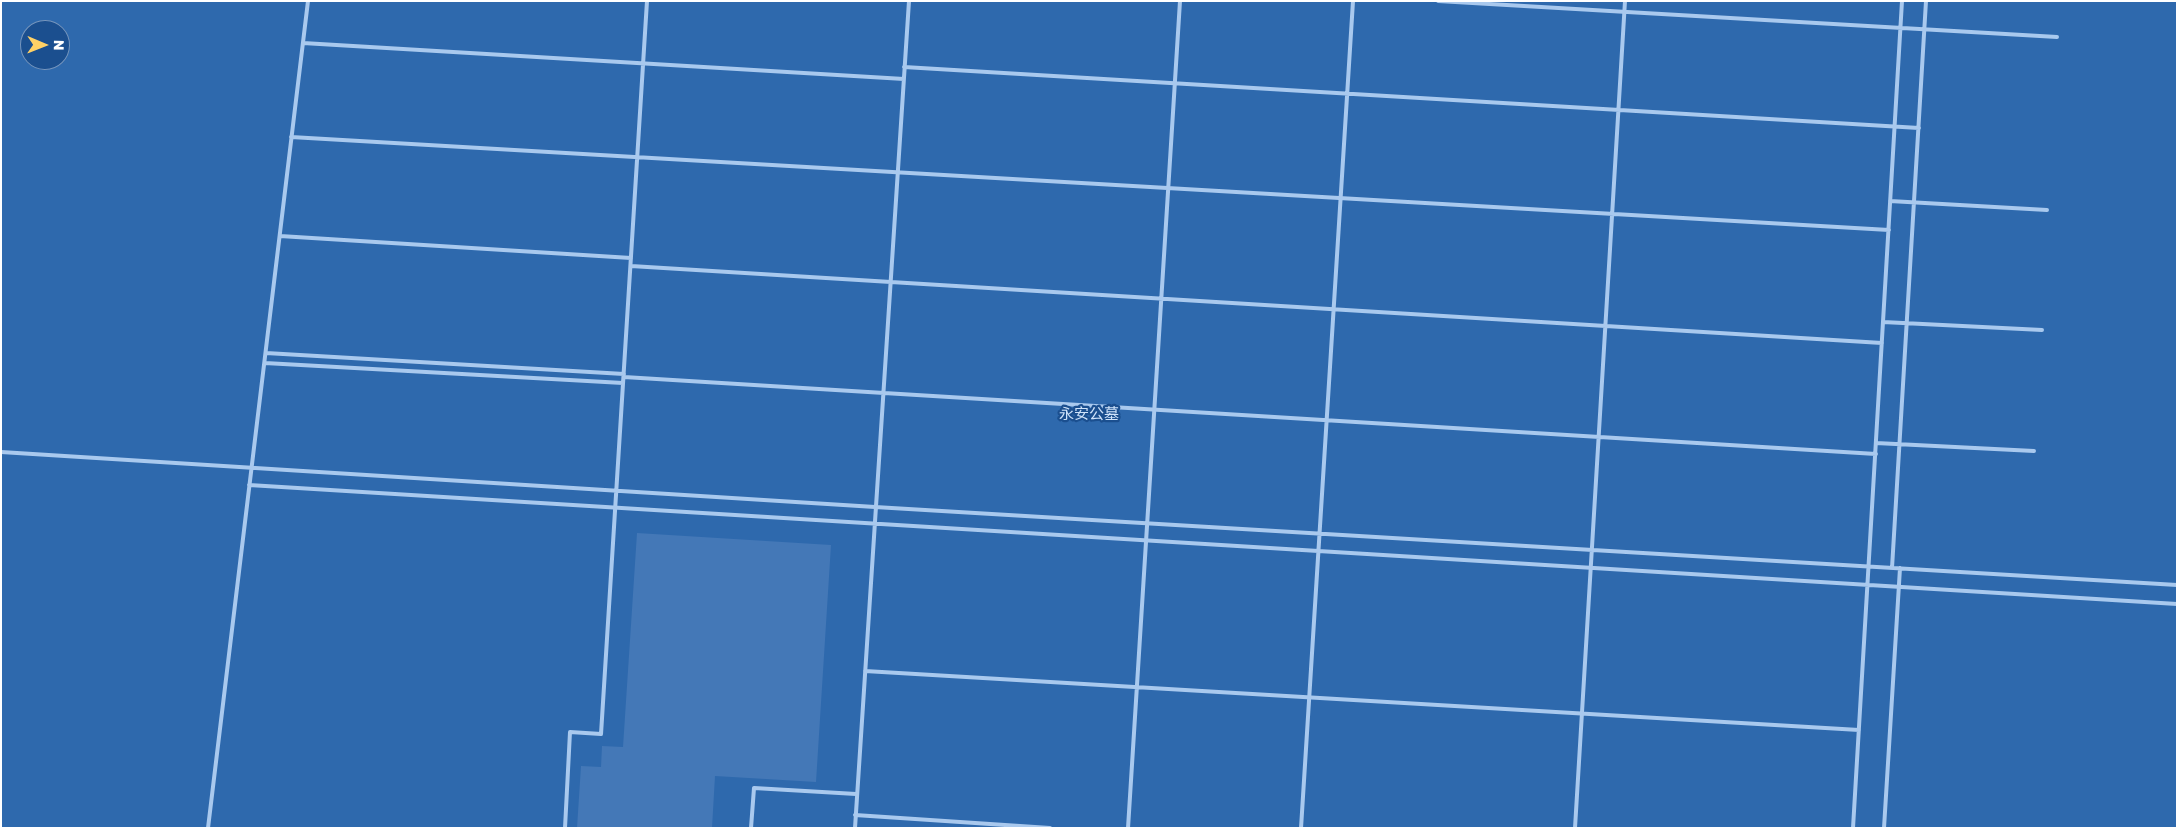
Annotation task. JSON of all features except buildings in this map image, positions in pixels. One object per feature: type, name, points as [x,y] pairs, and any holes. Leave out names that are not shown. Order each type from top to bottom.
[{"type":"lane","points":[[208,828],[308,1]]},
{"type":"lane","points":[[565,828],[570,732],[602,734],[648,1]]},
{"type":"lane","points":[[854,828],[909,1]]},
{"type":"lane","points":[[1128,828],[1180,1]]},
{"type":"lane","points":[[1301,828],[1353,1]]},
{"type":"lane","points":[[1438,1],[2057,37]]},
{"type":"lane","points":[[1575,828],[1625,1]]},
{"type":"lane","points":[[1853,828],[1902,1]]},
{"type":"lane","points":[[1892,568],[1926,1]]},
{"type":"lane","points":[[303,43],[904,79]]},
{"type":"lane","points":[[904,67],[1919,128]]},
{"type":"lane","points":[[292,137],[1888,230]]},
{"type":"lane","points":[[1890,201],[2047,210]]},
{"type":"lane","points":[[280,236],[631,258]]},
{"type":"lane","points":[[630,266],[1882,343]]},
{"type":"lane","points":[[1883,322],[2042,330]]},
{"type":"lane","points":[[266,353],[1876,454]]},
{"type":"lane","points":[[265,362],[623,383]]},
{"type":"lane","points":[[1876,444],[2034,451]]},
{"type":"lane","points":[[1,452],[616,492],[2177,585]]},
{"type":"lane","points":[[249,485],[2177,604]]},
{"type":"lane","points":[[1884,828],[1900,568]]},
{"type":"lane","points":[[865,670],[1859,730]]},
{"type":"lane","points":[[751,828],[754,788],[856,794]]},
{"type":"lane","points":[[855,815],[1050,828]]},
{"type":"green space","name":"永安公墓","points":[[1,1],[2177,1],[2177,828],[1,828]]}]
